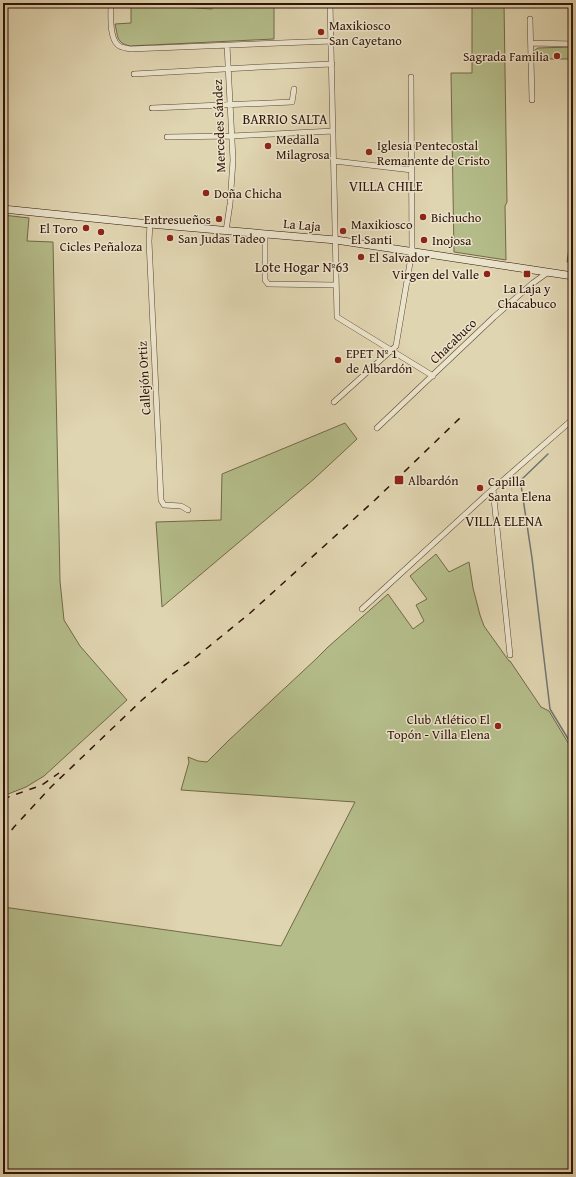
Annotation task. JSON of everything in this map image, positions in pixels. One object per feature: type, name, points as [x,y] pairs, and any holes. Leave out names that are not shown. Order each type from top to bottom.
[{"type":"main road","name":"La Laja","points":[[3,209],[150,224],[336,240],[573,276]]},
{"type":"street","points":[[111,3],[111,24],[114,40],[119,46],[130,49],[332,41]]},
{"type":"street","points":[[330,3],[337,316],[433,376]]},
{"type":"street","points":[[530,19],[532,100]]},
{"type":"street","points":[[531,43],[573,44]]},
{"type":"street","name":"Mercedes Sández","points":[[226,231],[232,177],[232,136],[227,45]]},
{"type":"street","points":[[134,74],[229,68],[332,64]]},
{"type":"street","points":[[334,402],[396,346],[412,251],[411,76]]},
{"type":"street","points":[[152,108],[292,102],[294,89]]},
{"type":"street","points":[[167,137],[232,136],[333,131]]},
{"type":"street","points":[[334,160],[412,170]]},
{"type":"street","name":"Callejón Ortiz","points":[[150,224],[149,241],[161,500],[164,504],[181,506],[188,510]]},
{"type":"street","points":[[265,234],[265,280],[268,284],[336,285]]},
{"type":"street","name":"Chacabuco","points":[[377,428],[499,312],[547,273]]},
{"type":"street","points":[[362,609],[493,489],[573,419]]},
{"type":"street","points":[[493,489],[510,655]]},
{"type":"green space","points":[[212,3],[274,3],[274,39],[130,46],[122,43],[118,38],[115,24],[131,23],[131,4],[212,9]]},
{"type":"green space","points":[[472,3],[504,3],[507,202],[505,206],[506,260],[454,252],[451,73],[472,73]]},
{"type":"green space","points":[[573,47],[573,59],[535,59],[535,50],[538,48]]},
{"type":"green space","points":[[3,215],[29,218],[27,241],[53,242],[60,581],[64,620],[80,646],[127,700],[44,776],[26,787],[3,796]]},
{"type":"green space","points":[[569,248],[573,249],[573,263],[567,262]]},
{"type":"green space","points":[[345,423],[357,439],[314,479],[162,607],[156,522],[221,520],[222,474]]},
{"type":"green space","points":[[436,554],[449,572],[469,562],[473,588],[484,626],[541,707],[549,711],[573,751],[573,1174],[3,1174],[3,907],[281,946],[355,802],[181,790],[189,762],[188,757],[198,761],[207,762],[328,647],[388,594],[413,629],[424,621],[416,605],[427,599],[410,576]]},
{"type":"waterway","points":[[548,454],[522,479],[521,485],[532,558],[550,709],[573,747]]},
{"type":"railway","points":[[3,841],[51,787],[142,700],[171,675],[196,657],[249,614],[375,500],[460,418]]},
{"type":"railway","points":[[3,799],[42,785],[59,773]]},
{"type":"place","name":"Maxikiosco San Cayetano","points":[[321,32]]},
{"type":"place","name":"Sagrada Familia","points":[[557,56]]},
{"type":"place","name":"Medalla Milagrosa","points":[[268,146]]},
{"type":"place","name":"Iglesia Pentecostal Remanente de Cristo","points":[[369,152]]},
{"type":"place","name":"Doña Chicha","points":[[206,193]]},
{"type":"place","name":"Bichucho","points":[[423,217]]},
{"type":"place","name":"Entresueños","points":[[219,219]]},
{"type":"place","name":"El Toro","points":[[86,228]]},
{"type":"place","name":"Maxikiosco El Santi","points":[[343,231]]},
{"type":"place","name":"Cicles Peñaloza","points":[[101,232]]},
{"type":"place","name":"San Judas Tadeo","points":[[170,238]]},
{"type":"place","name":"Inojosa","points":[[424,240]]},
{"type":"place","name":"El Salvador","points":[[361,257]]},
{"type":"place","name":"Virgen del Valle","points":[[487,274]]},
{"type":"place","name":"La Laja y Chacabuco","points":[[527,274]]},
{"type":"place","name":"EPET Nº 1 de Albardón","points":[[338,360]]},
{"type":"place","name":"Albardón","points":[[399,480]]},
{"type":"place","name":"Capilla Santa Elena","points":[[480,488]]},
{"type":"place","name":"Club Atlético El Topón - Villa Elena","points":[[498,726]]},
{"type":"district","name":"BARRIO SALTA","points":[[285,119]]},
{"type":"district","name":"VILLA CHILE","points":[[386,186]]},
{"type":"district","name":"Lote Hogar Nº63","points":[[302,267]]},
{"type":"district","name":"VILLA ELENA","points":[[504,521]]}]
